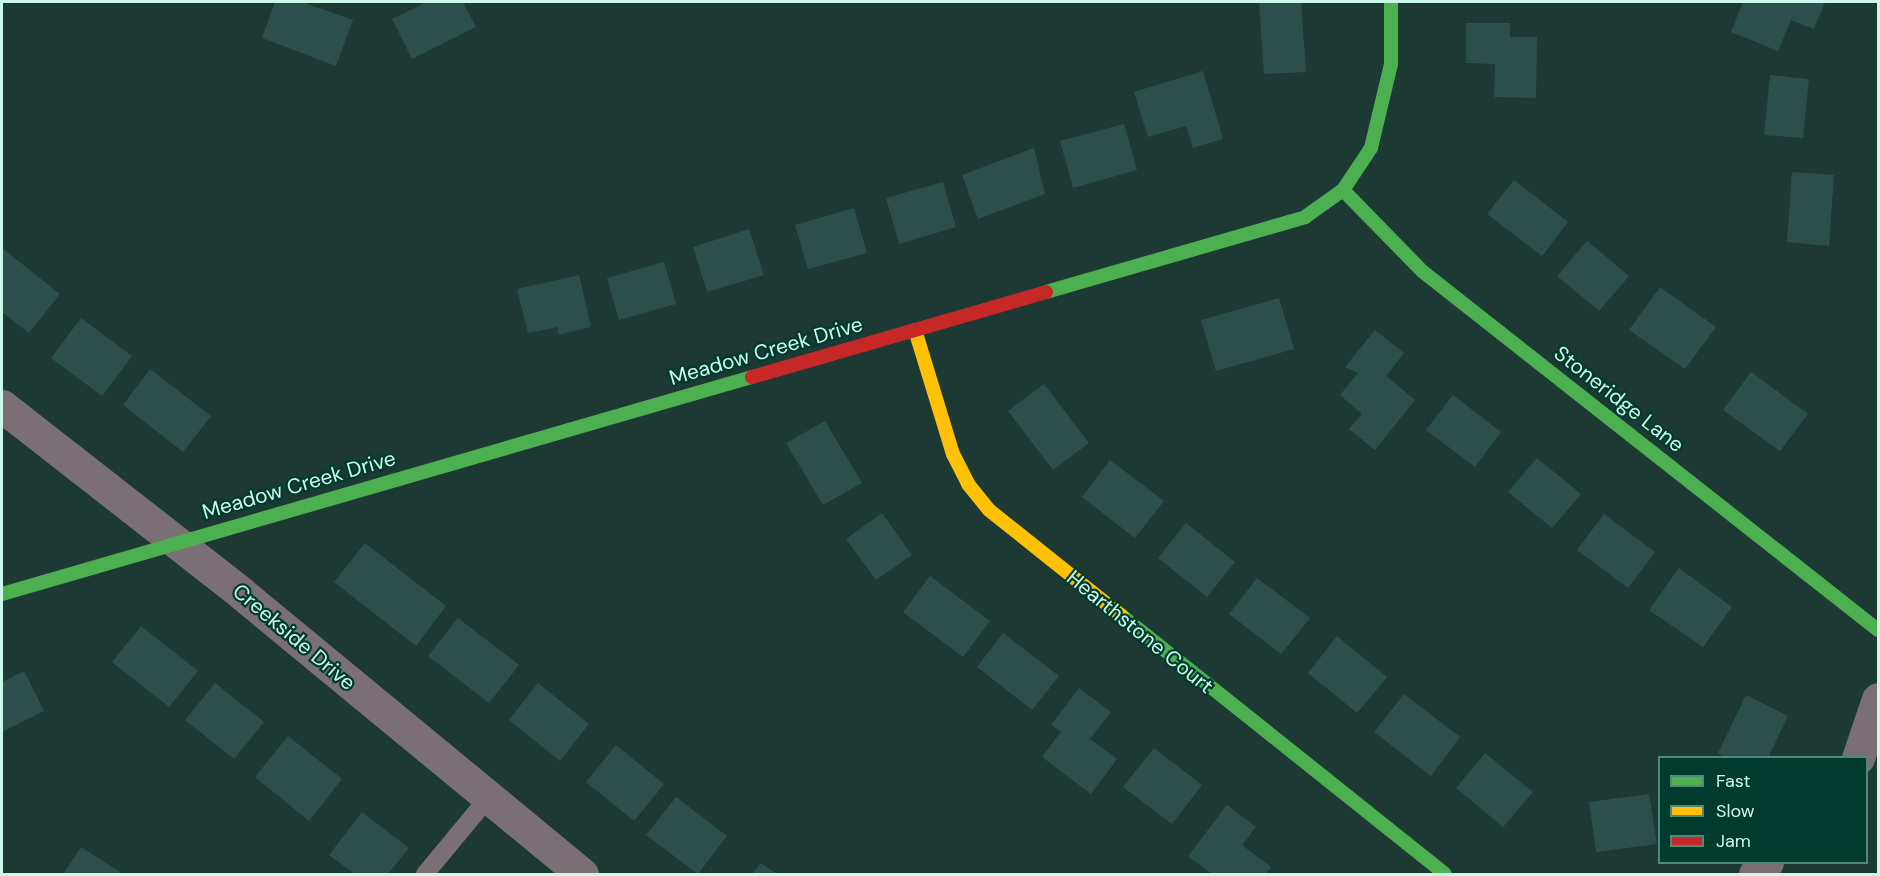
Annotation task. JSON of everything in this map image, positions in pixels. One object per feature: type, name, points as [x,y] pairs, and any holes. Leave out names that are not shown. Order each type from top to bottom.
[{"type":"street","name":"Meadow Creek Drive","points":[[2,594],[174,542],[1305,217],[1343,190],[1371,148],[1383,112],[1391,64],[1391,2]]},
{"type":"street","name":"Stoneridge Lane","points":[[1343,190],[1422,271],[1878,630]]},
{"type":"street","name":"Hearthstone Court","points":[[915,330],[953,454],[968,484],[989,510],[1445,874]]},
{"type":"street","name":"Creekside Drive","points":[[2,405],[242,593],[582,874]]},
{"type":"street","points":[[1859,756],[1878,699]]},
{"type":"lane","points":[[425,874],[488,798]]},
{"type":"building","points":[[275,2],[302,2],[353,20],[336,66],[262,38]]},
{"type":"building","points":[[427,2],[463,2],[476,27],[412,59],[392,19]]},
{"type":"building","points":[[1259,2],[1301,2],[1306,72],[1264,74]]},
{"type":"building","points":[[1743,2],[1825,2],[1814,29],[1791,20],[1778,51],[1731,32]]},
{"type":"building","points":[[1466,23],[1510,23],[1510,37],[1537,37],[1536,98],[1494,97],[1495,64],[1466,63]]},
{"type":"building","points":[[1203,71],[1223,139],[1193,148],[1186,126],[1148,137],[1134,92]]},
{"type":"building","points":[[1770,75],[1809,79],[1803,138],[1764,135]]},
{"type":"building","points":[[1124,124],[1137,170],[1073,188],[1060,141]]},
{"type":"building","points":[[1034,148],[1045,194],[978,219],[962,175]]},
{"type":"building","points":[[1792,172],[1834,175],[1829,246],[1787,242]]},
{"type":"building","points":[[1514,180],[1568,222],[1542,256],[1487,214]]},
{"type":"building","points":[[943,182],[956,227],[899,244],[886,198]]},
{"type":"building","points":[[854,208],[867,253],[808,269],[795,225]]},
{"type":"building","points":[[749,229],[764,275],[707,292],[693,247]]},
{"type":"building","points":[[1587,241],[1629,276],[1599,311],[1557,276]]},
{"type":"building","points":[[2,248],[60,294],[29,333],[2,312]]},
{"type":"building","points":[[664,262],[676,304],[619,320],[607,278]]},
{"type":"building","points":[[579,275],[591,327],[558,335],[558,327],[528,333],[517,289]]},
{"type":"building","points":[[1660,287],[1716,327],[1685,369],[1629,330]]},
{"type":"building","points":[[1279,298],[1294,349],[1216,371],[1201,320]]},
{"type":"building","points":[[81,318],[132,356],[102,396],[51,358]]},
{"type":"building","points":[[1375,330],[1404,353],[1386,376],[1415,400],[1375,450],[1349,429],[1362,414],[1340,395],[1358,373],[1345,367]]},
{"type":"building","points":[[150,369],[211,416],[183,452],[123,405]]},
{"type":"building","points":[[1751,372],[1808,414],[1780,451],[1723,410]]},
{"type":"building","points":[[1044,384],[1089,443],[1053,470],[1008,411]]},
{"type":"building","points":[[1453,395],[1501,432],[1475,467],[1426,430]]},
{"type":"building","points":[[825,421],[862,483],[823,505],[786,443]]},
{"type":"building","points":[[1537,458],[1581,494],[1552,528],[1508,492]]},
{"type":"building","points":[[1110,460],[1164,501],[1135,538],[1082,497]]},
{"type":"building","points":[[882,513],[912,555],[876,580],[846,539]]},
{"type":"building","points":[[1604,514],[1655,552],[1628,588],[1577,550]]},
{"type":"building","points":[[1186,523],[1235,562],[1207,597],[1158,558]]},
{"type":"building","points":[[365,543],[446,606],[416,646],[334,582]]},
{"type":"building","points":[[1679,568],[1732,607],[1703,647],[1649,610]]},
{"type":"building","points":[[930,576],[990,621],[963,657],[903,612]]},
{"type":"building","points":[[1257,578],[1310,618],[1281,654],[1229,614]]},
{"type":"building","points":[[458,618],[519,665],[489,703],[428,656]]},
{"type":"building","points":[[141,626],[198,671],[169,707],[112,662]]},
{"type":"building","points":[[1003,633],[1059,676],[1032,710],[977,667]]},
{"type":"building","points":[[1337,636],[1387,677],[1357,713],[1308,673]]},
{"type":"building","points":[[24,671],[44,711],[2,732],[2,682]]},
{"type":"building","points":[[215,683],[264,722],[234,759],[185,720]]},
{"type":"building","points":[[538,683],[589,724],[560,761],[509,720]]},
{"type":"building","points":[[1079,688],[1111,712],[1090,739],[1117,759],[1091,794],[1042,757],[1061,732],[1051,725]]},
{"type":"building","points":[[1404,694],[1460,737],[1431,776],[1374,732]]},
{"type":"building","points":[[1746,695],[1788,716],[1769,756],[1723,756],[1718,753]]},
{"type":"building","points":[[288,736],[342,779],[309,821],[255,777]]},
{"type":"building","points":[[616,745],[664,784],[634,821],[586,782]]},
{"type":"building","points":[[1154,748],[1202,785],[1172,824],[1123,787]]},
{"type":"building","points":[[1485,753],[1533,792],[1503,827],[1456,788]]},
{"type":"building","points":[[1649,794],[1657,844],[1596,852],[1589,802]]},
{"type":"building","points":[[676,797],[727,836],[698,874],[646,835]]},
{"type":"building","points":[[1227,805],[1256,827],[1242,845],[1271,867],[1265,874],[1212,874],[1188,856]]},
{"type":"building","points":[[362,812],[409,848],[388,874],[355,874],[329,855]]},
{"type":"building","points":[[81,847],[123,874],[63,874]]},
{"type":"building","points":[[761,863],[777,874],[752,874]]},
{"type":"traffic: fast","points":[[1046,292],[1305,217],[1343,190],[1371,148],[1391,64],[1391,2]]},
{"type":"traffic: fast","points":[[1343,190],[1422,271],[1878,630]]},
{"type":"traffic: fast","points":[[2,594],[752,377]]},
{"type":"traffic: fast","points":[[1122,616],[1445,874]]},
{"type":"traffic: slow","points":[[915,330],[953,454],[968,484],[989,510],[1122,616]]},
{"type":"traffic: jam","points":[[752,377],[1046,292]]}]
